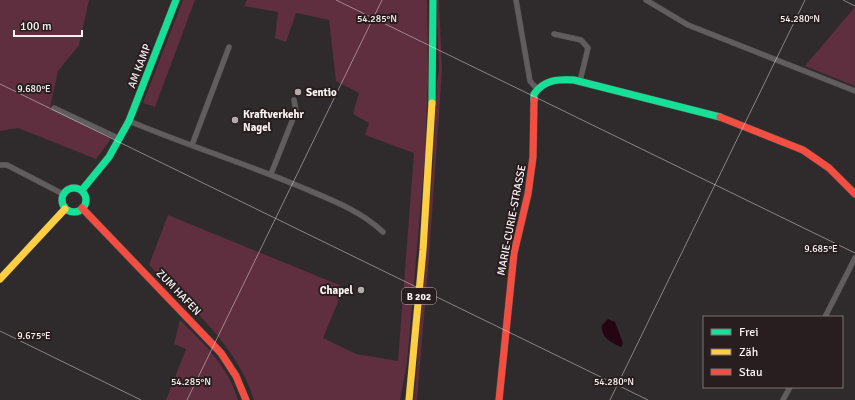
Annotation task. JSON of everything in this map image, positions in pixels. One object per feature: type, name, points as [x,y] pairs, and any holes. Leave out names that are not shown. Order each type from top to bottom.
[{"type":"main road","name":"AM KAMP","points":[[82,190],[109,157],[120,140],[129,121],[176,0]]},
{"type":"main road","name":"B 202","points":[[409,400],[429,175],[433,101],[433,0]]},
{"type":"main road","points":[[537,88],[547,82],[560,79],[580,81],[711,113],[803,150],[829,168],[855,194]]},
{"type":"main road","name":"MARIE-CURIE-STRASSE","points":[[499,400],[514,253],[528,194],[533,157],[533,103],[534,94],[537,88]]},
{"type":"main road","points":[[70,188],[82,190],[86,197],[82,208],[76,212],[65,209],[61,201],[63,194],[70,188]]},
{"type":"main road","name":"ZUM HAFEN","points":[[82,208],[221,353],[236,376],[246,400]]},
{"type":"main road","points":[[0,280],[65,209]]},
{"type":"main road","points":[[404,400],[413,359]]},
{"type":"street","points":[[516,0],[530,81],[537,88]]},
{"type":"street","points":[[646,0],[688,25],[855,91]]},
{"type":"street","points":[[554,34],[581,40],[588,48],[580,81]]},
{"type":"street","points":[[192,145],[229,47]]},
{"type":"street","points":[[271,174],[296,110],[294,100]]},
{"type":"street","points":[[54,108],[120,140]]},
{"type":"street","points":[[129,121],[271,174],[325,197],[371,220],[383,232]]},
{"type":"street","points":[[0,165],[7,166],[63,194]]},
{"type":"street","points":[[826,316],[855,258]]},
{"type":"street","points":[[783,400],[789,388]]},
{"type":"shaded area","points":[[0,0],[89,0],[79,45],[58,71],[50,108],[111,139],[96,159],[18,128],[0,131]]},
{"type":"shaded area","points":[[183,0],[195,0],[155,107],[143,103]]},
{"type":"shaded area","points":[[247,0],[427,0],[428,77],[425,156],[407,363],[400,400],[254,400],[236,361],[224,343],[210,326],[149,265],[168,215],[344,287],[323,338],[356,354],[398,361],[414,153],[365,135],[369,123],[353,114],[359,93],[336,81],[329,20],[296,13],[286,42],[275,38],[278,12],[244,6]]},
{"type":"shaded area","points":[[436,0],[439,0],[442,70],[417,400],[414,400],[439,70]]},
{"type":"shaded area","points":[[855,7],[855,86],[805,66]]},
{"type":"shaded area","points":[[608,319],[615,322],[623,343],[621,347],[607,339],[603,333],[602,325]]},
{"type":"shaded area","points":[[180,320],[207,347],[222,366],[234,388],[238,400],[166,400],[186,349],[174,344]]},
{"type":"traffic: fast","points":[[82,190],[109,157],[129,121],[176,0]]},
{"type":"traffic: fast","points":[[432,103],[433,0]]},
{"type":"traffic: fast","points":[[534,100],[534,94],[538,89],[547,83],[557,80],[574,80],[720,117]]},
{"type":"traffic: fast","points":[[74,188],[83,191],[86,200],[83,209],[74,212],[65,209],[62,200],[65,191],[74,188]]},
{"type":"traffic: slow","points":[[409,400],[423,250],[432,103]]},
{"type":"traffic: slow","points":[[0,279],[65,209]]},
{"type":"traffic: jam","points":[[499,400],[514,253],[528,194],[533,157],[534,100]]},
{"type":"traffic: jam","points":[[720,117],[803,150],[829,168],[855,194]]},
{"type":"traffic: jam","points":[[82,208],[221,353],[236,376],[246,400]]},
{"type":"place","name":"Sentio","points":[[298,92]]},
{"type":"place","name":"Kraftverkehr Nagel","points":[[235,120]]},
{"type":"place","name":"Chapel","points":[[361,290]]}]
